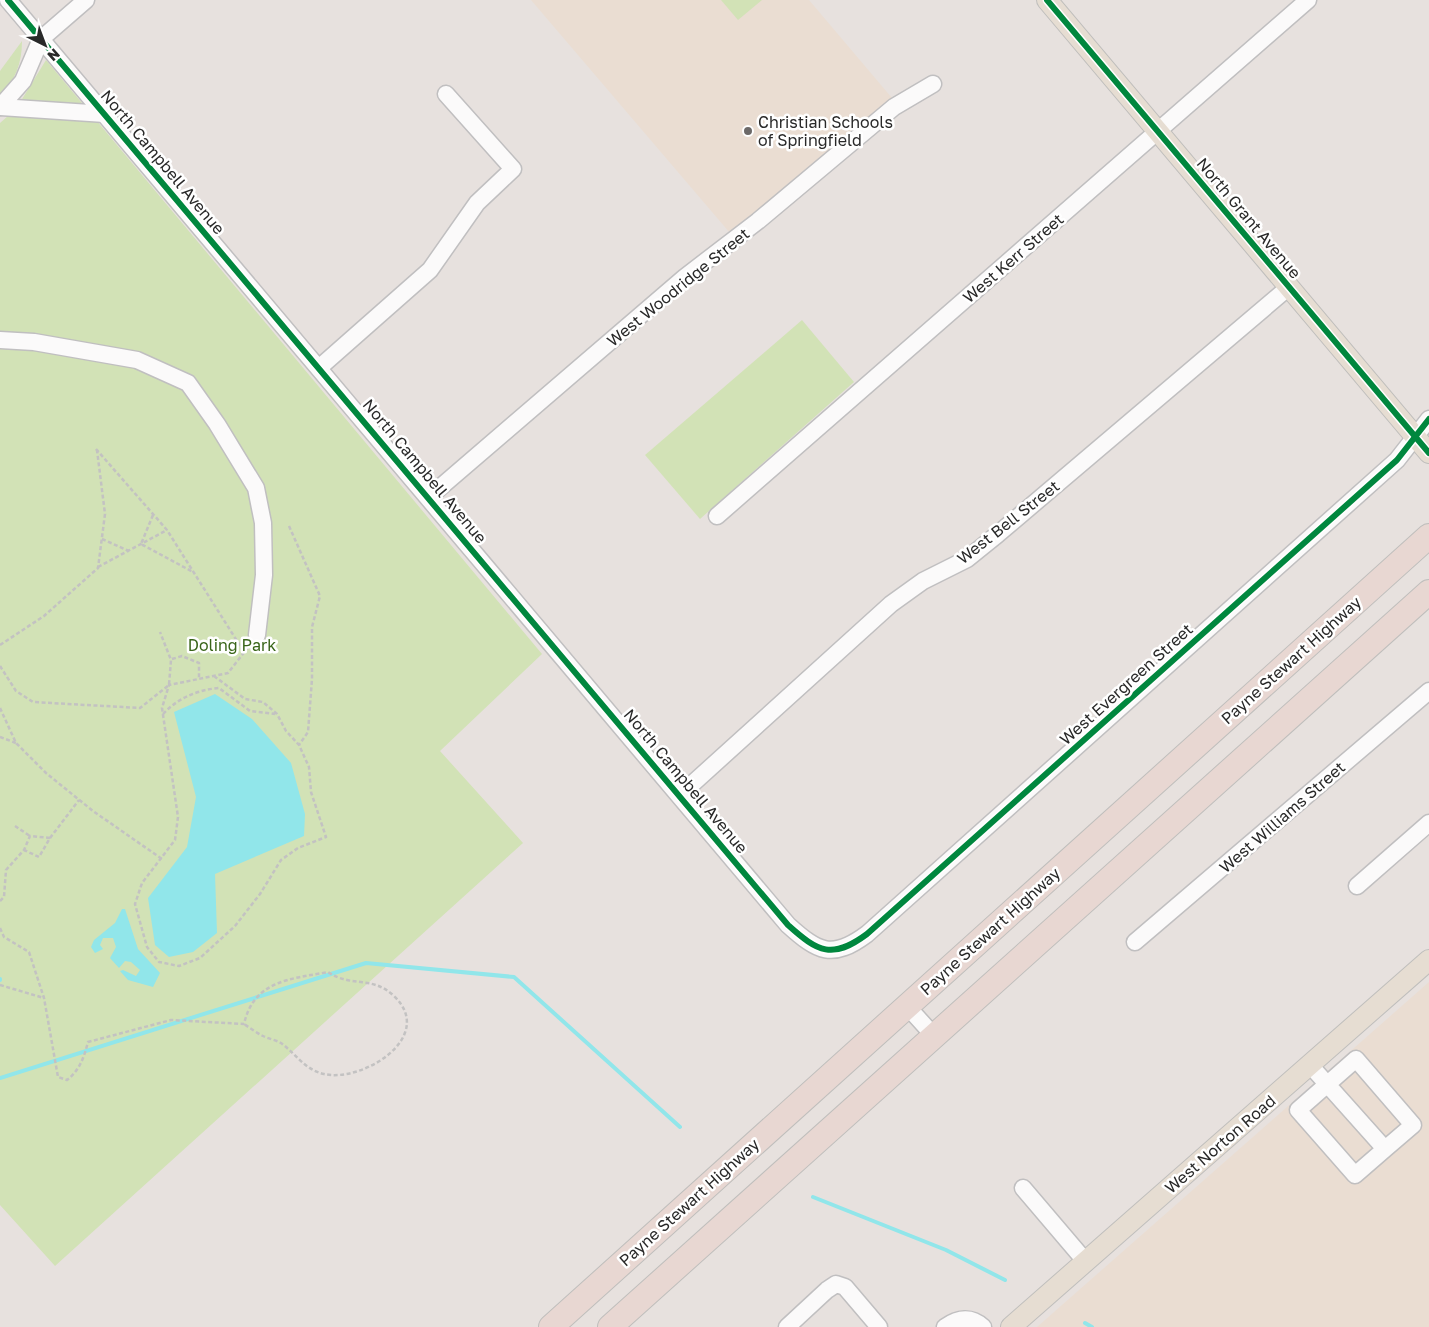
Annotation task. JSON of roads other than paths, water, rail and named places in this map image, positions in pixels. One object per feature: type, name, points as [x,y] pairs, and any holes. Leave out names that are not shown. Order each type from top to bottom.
[{"type":"highway","name":"Payne Stewart Highway","points":[[550,1327],[1429,536]]},
{"type":"highway","points":[[610,1327],[1429,592]]},
{"type":"main road","name":"North Grant Avenue","points":[[1047,0],[1429,453]]},
{"type":"main road","name":"West Norton Road","points":[[1011,1327],[1429,960]]},
{"type":"street","name":"North Campbell Avenue","points":[[8,0],[320,367],[788,925],[813,946],[827,951]]},
{"type":"street","points":[[0,107],[23,81],[41,39],[86,0]]},
{"type":"street","name":"West Kerr Street","points":[[717,516],[1308,0]]},
{"type":"street","name":"West Woodridge Street","points":[[429,497],[686,277],[758,221],[894,107],[933,84]]},
{"type":"street","points":[[320,367],[430,270],[477,202],[513,170],[446,94]]},
{"type":"street","points":[[0,107],[105,114]]},
{"type":"street","name":"West Bell Street","points":[[680,794],[891,604],[923,581],[967,559],[1289,287]]},
{"type":"street","points":[[0,340],[34,342],[137,360],[188,384],[217,424],[256,488],[263,523],[264,575],[257,635]]},
{"type":"street","name":"West Evergreen Street","points":[[827,951],[839,950],[854,944],[867,934],[1397,460],[1429,419]]},
{"type":"street","name":"West Williams Street","points":[[1134,942],[1429,691]]},
{"type":"street","points":[[1357,886],[1429,823]]},
{"type":"street","points":[[907,1006],[934,1036]]},
{"type":"street","points":[[1356,1060],[1413,1124],[1355,1175],[1298,1110],[1328,1084],[1356,1060]]},
{"type":"street","points":[[1310,1065],[1385,1149]]},
{"type":"street","points":[[1022,1188],[1086,1262]]},
{"type":"street","points":[[787,1327],[836,1284],[845,1287],[879,1327]]},
{"type":"street","points":[[945,1327],[965,1319],[976,1320],[984,1327]]},
{"type":"water","points":[[215,694],[252,719],[291,763],[305,814],[304,836],[215,874],[217,933],[193,952],[169,957],[155,945],[148,898],[187,847],[196,797],[174,712]]},
{"type":"water","points":[[122,909],[125,909],[138,949],[160,973],[153,987],[128,980],[120,971],[123,970],[136,976],[140,970],[131,962],[125,961],[119,968],[110,958],[116,947],[113,938],[103,938],[100,945],[103,949],[95,953],[91,947],[94,940],[115,923]]},
{"type":"waterway","points":[[0,1078],[366,963],[514,977],[680,1127]]},
{"type":"waterway","points":[[813,1197],[946,1250],[1005,1280]]},
{"type":"waterway","points":[[1085,1323],[1092,1327]]},
{"type":"place","name":"Christian Schools of Springfield","points":[[748,131]]},
{"type":"park label","name":"Doling Park","points":[[232,645]]}]
